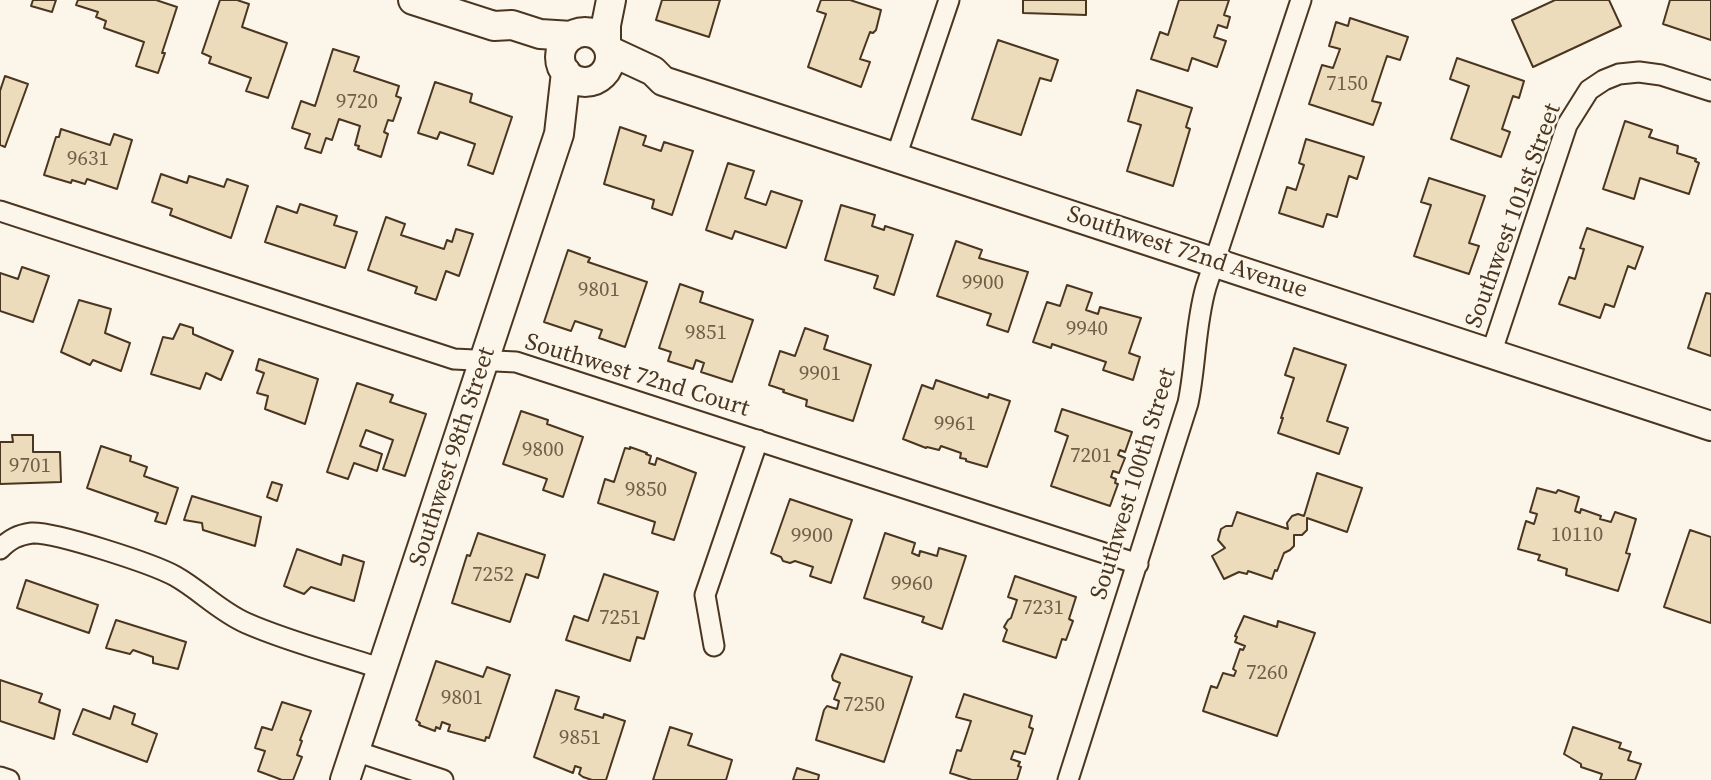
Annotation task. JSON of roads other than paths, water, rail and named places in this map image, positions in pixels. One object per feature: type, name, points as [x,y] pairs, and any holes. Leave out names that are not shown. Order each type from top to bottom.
[{"type":"street","points":[[413,0],[494,26],[512,25],[540,34],[592,33],[603,62],[579,81],[544,53],[506,38],[494,26]]},
{"type":"street","points":[[564,69],[561,60],[563,46],[575,34],[598,0]]},
{"type":"street","name":"Southwest 98th Street","points":[[559,134],[567,129],[584,91],[603,62],[611,0]]},
{"type":"street","points":[[897,157],[950,0]]},
{"type":"street","name":"Southwest 100th Street","points":[[1068,780],[1188,403],[1196,362],[1201,304],[1213,261],[1301,0]]},
{"type":"street","name":"Southwest 72nd Avenue","points":[[603,62],[649,84],[663,81],[1711,426]]},
{"type":"street","name":"Southwest 98th Street","points":[[345,780],[559,134],[564,69]]},
{"type":"street","name":"Southwest 101st Street","points":[[1491,354],[1567,125],[1589,90],[1619,74],[1639,72],[1661,75],[1711,91]]},
{"type":"street","name":"Southwest 72nd Court","points":[[0,211],[454,359],[516,362],[1138,564]]},
{"type":"street","points":[[714,646],[705,595],[758,440]]},
{"type":"street","points":[[4,544],[19,535],[50,534],[159,569],[186,583],[225,613],[244,622],[383,669]]},
{"type":"street","points":[[355,751],[443,780]]},
{"type":"street","points":[[0,777],[9,780]]}]
